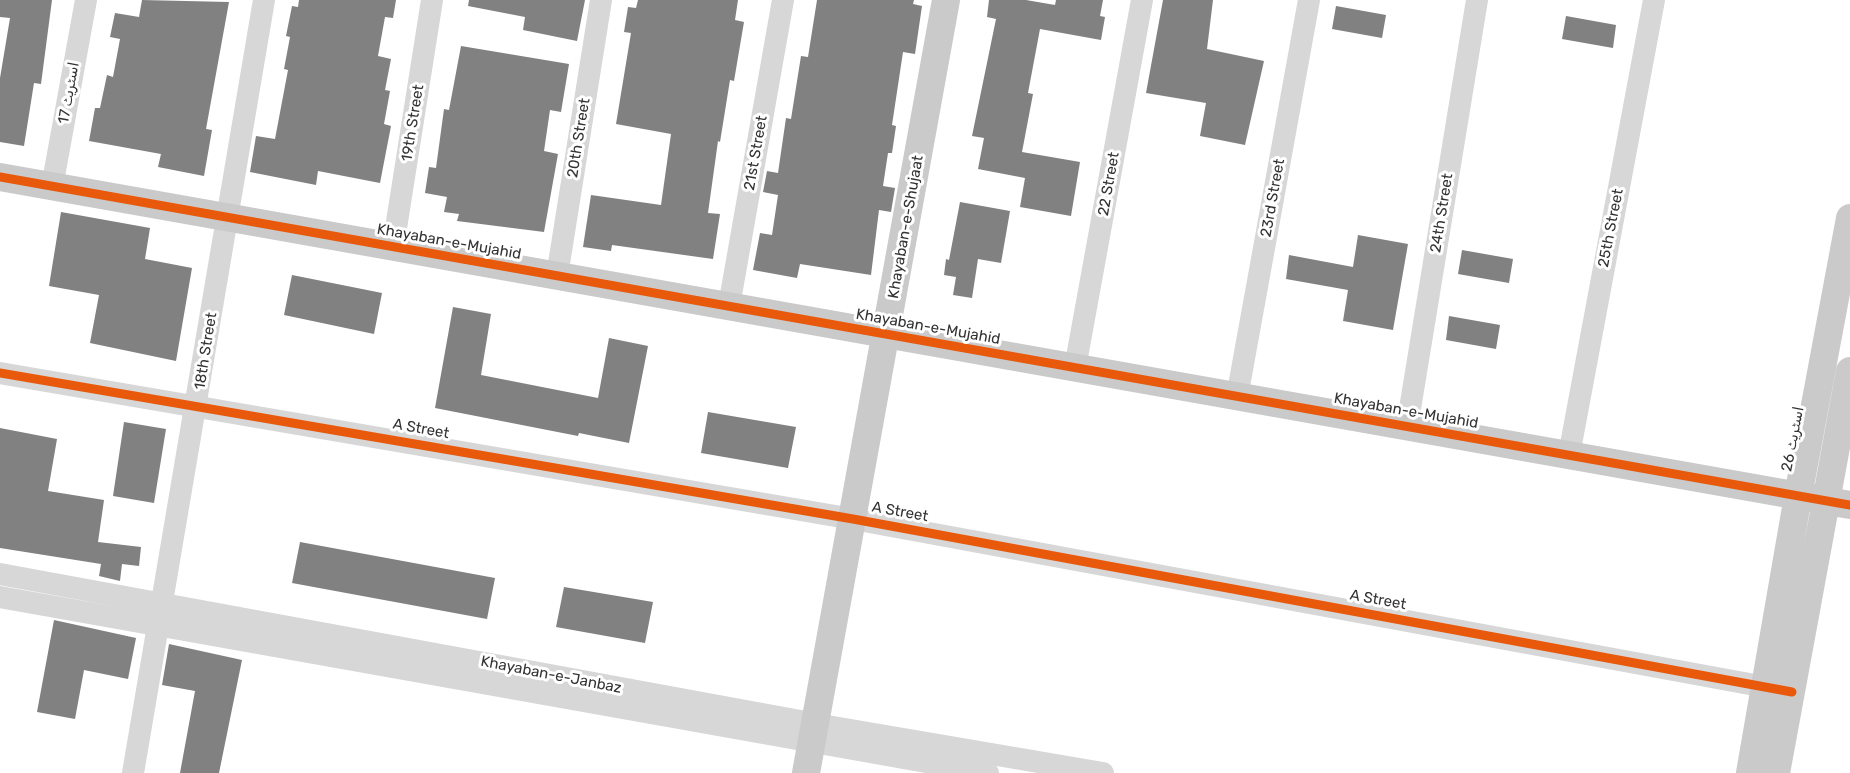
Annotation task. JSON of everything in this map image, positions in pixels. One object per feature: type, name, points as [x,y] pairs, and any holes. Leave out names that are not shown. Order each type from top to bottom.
[{"type":"main road","name":"Khayaban-e-Shujaat","points":[[896,336],[946,0]]},
{"type":"main road","name":"Khayaban-e-Shujaat","points":[[806,773],[823,742],[896,336],[962,0]]},
{"type":"main road","name":"Khayaban-e-Mujahid","points":[[0,177],[1839,503]]},
{"type":"main road","name":"اسٹریٹ 26","points":[[1776,773],[1779,690],[1797,496],[1850,218]]},
{"type":"main road","name":"اسٹریٹ 26","points":[[1750,773],[1839,503],[1850,371]]},
{"type":"street","name":"اسٹریٹ 17","points":[[52,187],[87,0]]},
{"type":"street","name":"18th Street","points":[[133,773],[264,0]]},
{"type":"street","name":"19th Street","points":[[393,247],[432,0]]},
{"type":"street","name":"20th Street","points":[[557,276],[601,0]]},
{"type":"street","name":"21st Street","points":[[729,306],[783,0]]},
{"type":"street","name":"22 Street","points":[[1075,368],[1142,0]]},
{"type":"street","name":"23rd Street","points":[[1237,397],[1310,0]]},
{"type":"street","name":"24th Street","points":[[1407,427],[1477,0]]},
{"type":"street","name":"25th Street","points":[[1569,455],[1654,0]]},
{"type":"street","name":"A Street","points":[[0,373],[862,521],[1779,690]]},
{"type":"street","name":"Khayaban-e-Janbaz","points":[[0,574],[163,602],[823,742],[1103,773]]},
{"type":"street","name":"Khayaban-e-Janbaz","points":[[0,597],[988,773]]},
{"type":"building","points":[[0,0],[52,0],[41,84],[34,83],[24,146],[0,142],[0,78],[10,18],[0,17]]},
{"type":"building","points":[[142,0],[229,2],[206,129],[212,130],[204,176],[158,167],[161,154],[89,141],[95,108],[100,108],[107,75],[113,77],[120,39],[110,37],[115,13],[139,17]]},
{"type":"building","points":[[299,0],[396,0],[393,18],[385,17],[378,56],[391,59],[385,90],[390,91],[384,124],[391,126],[380,183],[318,171],[316,185],[250,172],[256,136],[275,139],[288,70],[284,69],[290,37],[286,36],[292,6],[298,7]]},
{"type":"building","points":[[469,0],[585,0],[577,41],[523,30],[525,17],[468,6]]},
{"type":"building","points":[[638,0],[738,0],[735,20],[744,22],[734,81],[730,80],[720,142],[718,141],[708,213],[720,214],[713,259],[612,245],[611,251],[583,247],[591,195],[661,205],[671,134],[616,124],[631,33],[624,32],[628,7],[636,8]]},
{"type":"building","points":[[817,0],[914,0],[913,4],[922,6],[915,54],[903,52],[892,125],[896,126],[892,153],[888,153],[883,186],[895,188],[891,212],[879,210],[871,275],[800,264],[797,278],[753,270],[760,233],[772,235],[778,195],[763,192],[767,171],[778,173],[786,118],[791,119],[801,56],[808,57]]},
{"type":"building","points":[[989,0],[1026,0],[1055,5],[1056,0],[1103,0],[1100,16],[1105,17],[1101,40],[1040,29],[1028,93],[1033,94],[1022,152],[1080,162],[1071,216],[1020,207],[1025,178],[978,169],[984,138],[972,136],[996,19],[987,17]]},
{"type":"building","points":[[1163,0],[1213,0],[1207,49],[1264,61],[1245,145],[1200,136],[1206,103],[1146,93]]},
{"type":"building","points":[[1336,6],[1386,15],[1382,38],[1332,29]]},
{"type":"building","points":[[1566,16],[1616,25],[1613,48],[1562,39]]},
{"type":"building","points":[[461,46],[569,64],[561,112],[550,110],[544,151],[558,154],[544,232],[457,221],[459,214],[444,212],[447,197],[425,193],[429,167],[436,168],[444,109],[449,110]]},
{"type":"building","points":[[960,202],[1010,211],[1001,263],[978,259],[972,298],[953,295],[956,277],[944,275]]},
{"type":"building","points":[[61,212],[150,228],[145,259],[192,268],[176,361],[90,343],[99,295],[49,286]]},
{"type":"building","points":[[1358,235],[1408,244],[1393,330],[1343,321],[1348,290],[1286,279],[1289,255],[1353,267]]},
{"type":"building","points":[[1462,250],[1513,259],[1509,283],[1458,274]]},
{"type":"building","points":[[292,275],[382,293],[374,334],[284,315]]},
{"type":"building","points":[[453,307],[491,314],[481,375],[598,398],[609,338],[648,346],[629,443],[579,433],[578,436],[435,408]]},
{"type":"building","points":[[1449,316],[1500,325],[1496,349],[1446,340]]},
{"type":"building","points":[[708,412],[796,427],[788,468],[701,453]]},
{"type":"building","points":[[124,422],[166,429],[154,503],[113,496]]},
{"type":"building","points":[[0,428],[57,439],[48,491],[104,500],[98,542],[141,547],[139,566],[122,564],[120,581],[99,576],[101,564],[0,548]]},
{"type":"building","points":[[300,542],[495,578],[487,619],[292,583]]},
{"type":"building","points":[[564,587],[653,602],[645,643],[556,627]]},
{"type":"building","points":[[54,620],[136,638],[128,679],[84,670],[75,719],[37,712]]},
{"type":"building","points":[[169,644],[242,660],[219,773],[180,773],[195,691],[162,685]]},
{"type":"cycle path","points":[[0,177],[1850,505]]},
{"type":"cycle path","points":[[0,373],[853,519],[1792,692]]}]
